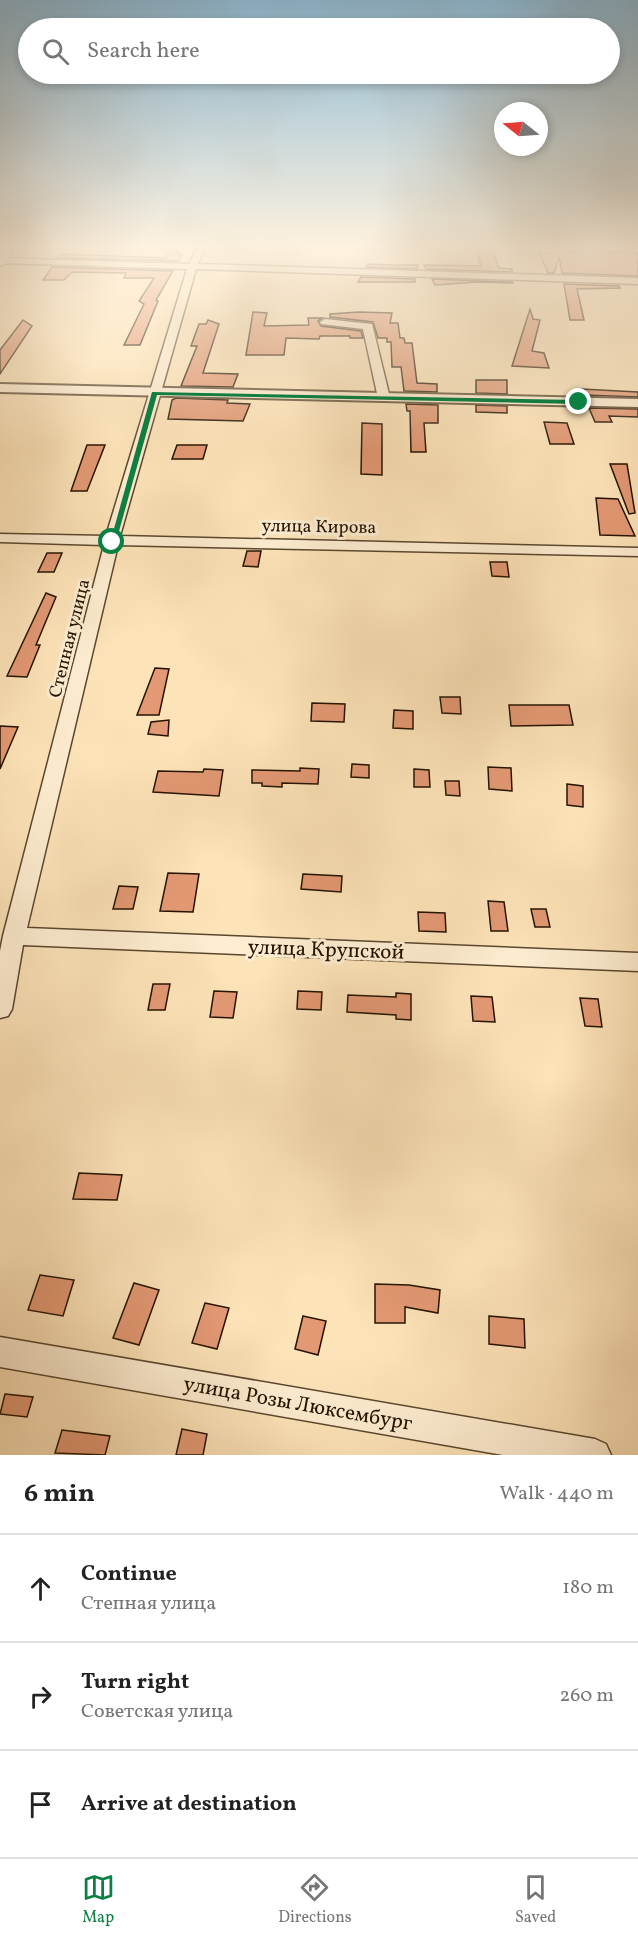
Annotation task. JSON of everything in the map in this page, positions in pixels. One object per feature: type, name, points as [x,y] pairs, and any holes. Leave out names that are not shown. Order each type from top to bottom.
[{"type":"street","name":"Степная улица","points":[[0,1009],[14,936],[112,542],[178,314]]},
{"type":"street","points":[[325,322],[368,326],[384,398]]},
{"type":"street","points":[[0,388],[638,404]]},
{"type":"street","name":"улица Кирова","points":[[0,538],[638,552]]},
{"type":"street","name":"улица Крупской","points":[[14,936],[638,962]]},
{"type":"street","name":"улица Розы Люксембург","points":[[0,1352],[595,1455]]},
{"type":"building","points":[[139,314],[153,314],[140,345],[124,345]]},
{"type":"building","points":[[253,314],[267,314],[264,326],[309,325],[308,318],[322,318],[318,321],[321,326],[361,331],[363,338],[320,336],[319,339],[286,338],[284,355],[246,355]]},
{"type":"building","points":[[330,314],[392,314],[390,323],[398,323],[400,338],[404,338],[405,343],[412,343],[417,383],[437,384],[437,392],[404,391],[401,367],[392,367],[391,342],[387,342],[387,338],[378,338],[373,322],[330,317]]},
{"type":"building","points":[[528,314],[531,314],[533,319],[540,320],[532,351],[544,353],[549,368],[512,366]]},
{"type":"building","points":[[569,314],[583,314],[584,320],[570,320]]},
{"type":"building","points":[[23,320],[32,326],[0,374],[0,350]]},
{"type":"building","points":[[208,320],[219,324],[203,373],[238,374],[233,387],[181,386],[197,346],[191,346],[199,324],[206,324]]},
{"type":"building","points":[[476,380],[507,380],[507,394],[476,393]]},
{"type":"building","points":[[581,389],[638,392],[638,397],[584,395]]},
{"type":"building","points":[[176,398],[228,400],[227,403],[250,404],[243,421],[168,419],[172,400]]},
{"type":"building","points":[[406,404],[438,405],[438,423],[424,423],[426,452],[411,452],[410,411],[407,411]]},
{"type":"building","points":[[476,405],[507,406],[507,413],[476,412]]},
{"type":"building","points":[[589,408],[638,409],[638,417],[609,416],[612,422],[595,422]]},
{"type":"building","points":[[544,422],[567,423],[574,444],[550,444]]},
{"type":"building","points":[[362,423],[382,424],[382,475],[361,474]]},
{"type":"building","points":[[87,445],[105,445],[87,491],[71,491]]},
{"type":"building","points":[[177,445],[207,445],[203,459],[172,459]]},
{"type":"building","points":[[610,464],[627,464],[635,513],[629,514]]},
{"type":"building","points":[[596,498],[618,499],[635,536],[600,535]]},
{"type":"building","points":[[247,551],[261,551],[258,567],[243,566]]},
{"type":"building","points":[[47,553],[62,553],[54,572],[38,572]]},
{"type":"building","points":[[490,562],[507,562],[509,577],[492,576]]},
{"type":"building","points":[[46,593],[56,597],[36,645],[40,645],[27,677],[7,676]]},
{"type":"building","points":[[155,668],[169,669],[159,715],[137,715]]},
{"type":"building","points":[[440,697],[460,697],[461,714],[442,713]]},
{"type":"building","points":[[312,703],[345,704],[344,722],[311,721]]},
{"type":"building","points":[[509,705],[569,705],[573,725],[511,726]]},
{"type":"building","points":[[394,710],[413,711],[413,729],[393,728]]},
{"type":"building","points":[[169,720],[168,736],[148,734],[151,722]]},
{"type":"building","points":[[0,726],[18,727],[0,769]]},
{"type":"building","points":[[352,764],[369,765],[369,778],[351,777]]},
{"type":"building","points":[[488,767],[511,768],[512,791],[489,789]]},
{"type":"building","points":[[300,768],[319,769],[318,784],[282,783],[282,787],[252,783],[252,770],[300,771]]},
{"type":"building","points":[[204,769],[223,770],[219,796],[153,792],[158,771],[203,772]]},
{"type":"building","points":[[414,769],[429,770],[430,787],[414,787]]},
{"type":"building","points":[[445,781],[459,781],[460,796],[446,795]]},
{"type":"building","points":[[567,784],[583,786],[583,807],[567,805]]},
{"type":"building","points":[[168,873],[199,874],[193,912],[160,911]]},
{"type":"building","points":[[303,874],[342,876],[341,892],[301,889]]},
{"type":"building","points":[[119,886],[138,887],[133,909],[113,909]]},
{"type":"building","points":[[488,901],[504,902],[508,931],[491,931]]},
{"type":"building","points":[[531,909],[546,909],[550,927],[535,927]]},
{"type":"building","points":[[418,912],[445,913],[446,932],[419,931]]},
{"type":"building","points":[[153,984],[170,984],[165,1010],[148,1010]]},
{"type":"building","points":[[214,991],[237,992],[233,1018],[210,1017]]},
{"type":"building","points":[[298,991],[322,992],[321,1010],[297,1009]]},
{"type":"building","points":[[396,993],[411,994],[411,1020],[396,1019],[396,1015],[347,1012],[348,995],[396,997]]},
{"type":"building","points":[[471,996],[492,997],[495,1022],[473,1021]]},
{"type":"building","points":[[580,998],[598,999],[602,1027],[585,1026]]},
{"type":"building","points":[[79,1173],[122,1175],[117,1200],[73,1199]]},
{"type":"building","points":[[40,1275],[74,1280],[63,1316],[28,1310]]},
{"type":"building","points":[[134,1283],[159,1290],[139,1345],[113,1338]]},
{"type":"building","points":[[375,1284],[409,1285],[440,1290],[438,1313],[405,1307],[405,1323],[375,1323]]},
{"type":"building","points":[[205,1303],[229,1308],[217,1349],[192,1343]]},
{"type":"building","points":[[303,1316],[326,1321],[318,1355],[295,1349]]},
{"type":"building","points":[[489,1316],[524,1319],[525,1348],[489,1344]]},
{"type":"building","points":[[5,1394],[33,1397],[27,1417],[0,1414]]},
{"type":"building","points":[[182,1429],[207,1434],[203,1455],[176,1455]]},
{"type":"building","points":[[62,1430],[110,1436],[105,1455],[55,1453]]},
{"type":"route","points":[[112,542],[155,393],[579,402]]}]
